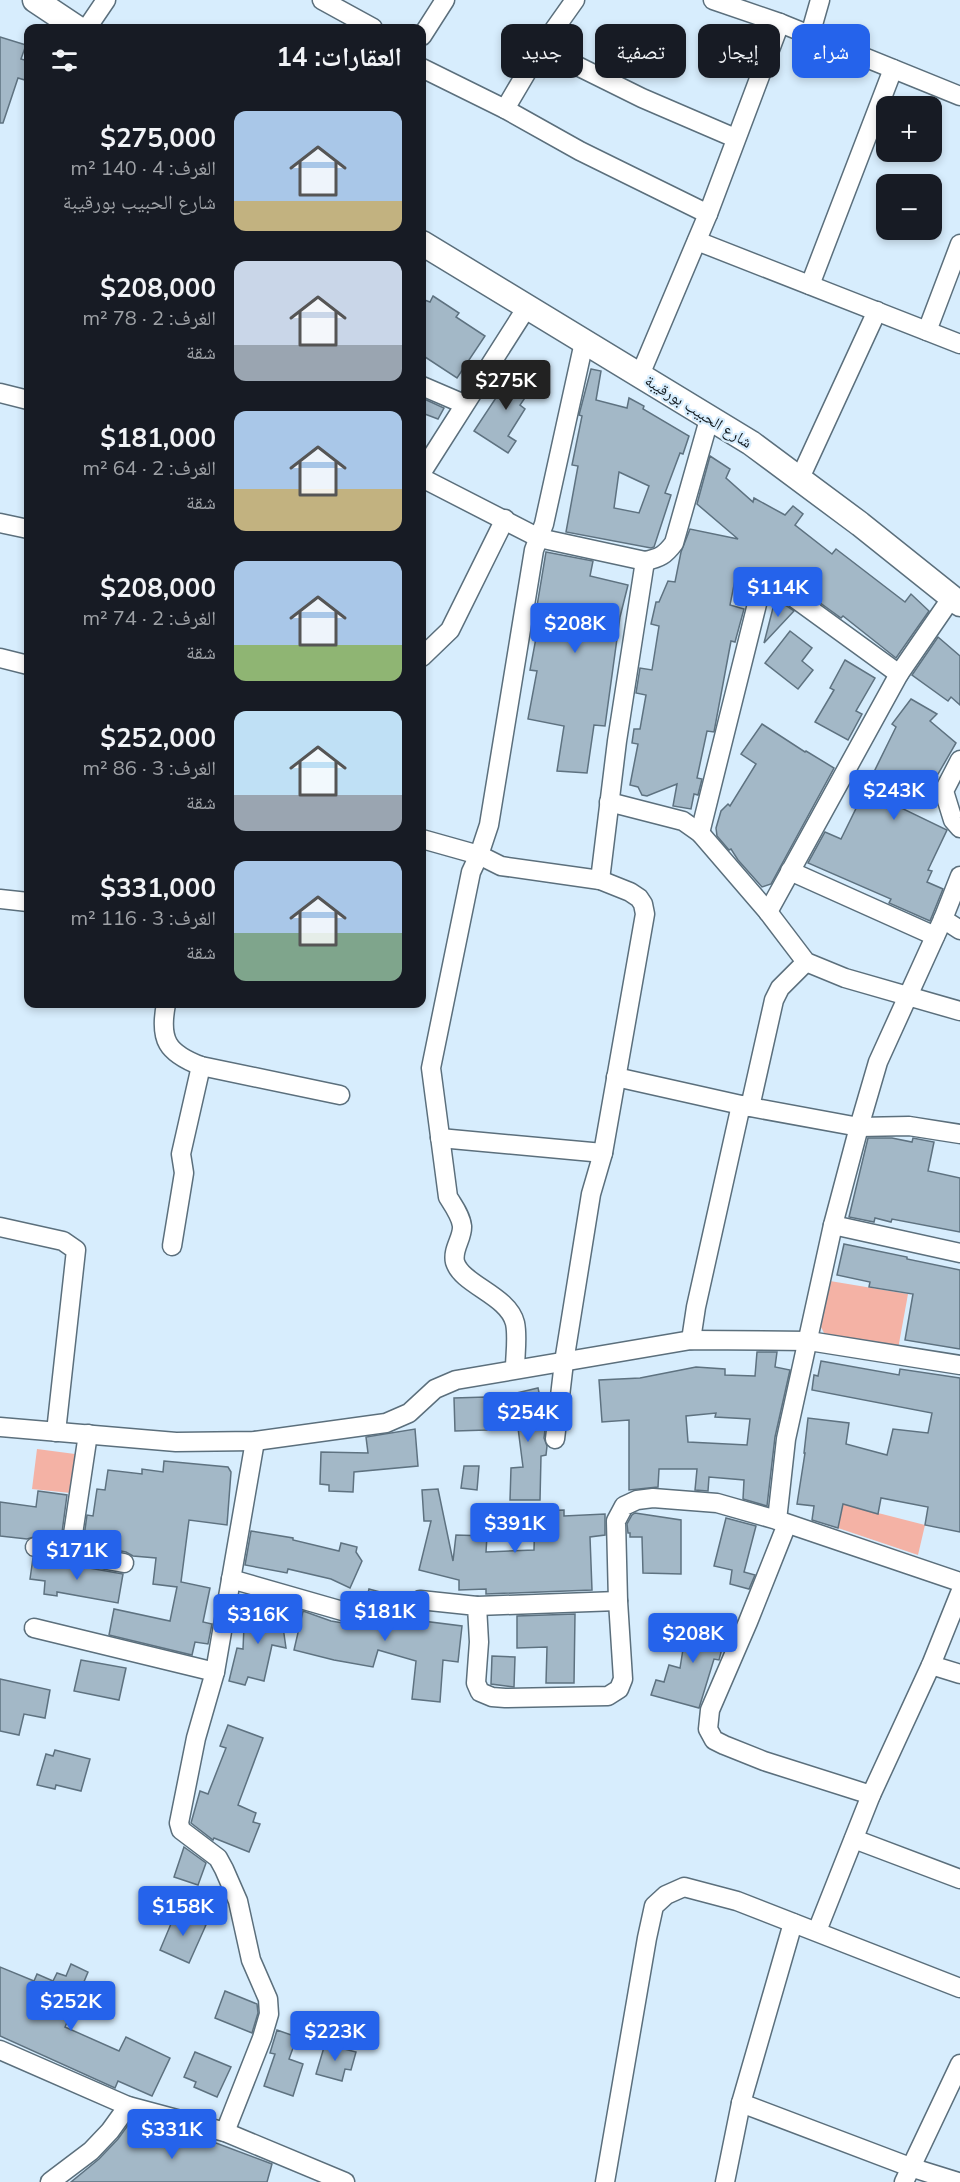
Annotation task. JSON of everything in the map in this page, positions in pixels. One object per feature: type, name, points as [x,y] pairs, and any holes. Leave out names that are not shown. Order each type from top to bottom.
[{"type":"street","points":[[35,0],[71,24]]},
{"type":"street","points":[[90,24],[106,0]]},
{"type":"street","points":[[322,0],[366,24]]},
{"type":"street","points":[[426,30],[445,0]]},
{"type":"street","points":[[558,24],[575,0]]},
{"type":"street","points":[[713,0],[792,28]]},
{"type":"street","points":[[813,24],[820,0]]},
{"type":"street","points":[[640,375],[708,214],[780,23]]},
{"type":"street","points":[[870,60],[960,96]]},
{"type":"street","points":[[583,69],[642,98],[735,138]]},
{"type":"street","points":[[810,285],[893,69]]},
{"type":"street","points":[[426,70],[505,109],[580,151],[708,214]]},
{"type":"street","points":[[505,109],[523,78]]},
{"type":"street","points":[[697,241],[960,344]]},
{"type":"street","points":[[927,331],[960,244]]},
{"type":"street","name":"شارع الحبيب بورقيبة","points":[[426,245],[710,416],[800,478],[956,600]]},
{"type":"street","points":[[426,466],[527,307]]},
{"type":"street","points":[[800,478],[877,311]]},
{"type":"street","points":[[514,1369],[515,1324],[508,1309],[460,1271],[455,1262],[455,1251],[462,1227],[458,1213],[448,1197],[431,1068],[471,872],[489,825],[534,550],[544,524],[584,342]]},
{"type":"street","points":[[426,388],[464,404]]},
{"type":"street","points":[[0,393],[24,399]]},
{"type":"street","points":[[426,479],[539,538],[645,561],[665,555],[674,543],[710,416]]},
{"type":"street","points":[[426,653],[450,630],[505,519]]},
{"type":"street","points":[[0,523],[24,528]]},
{"type":"street","points":[[600,880],[627,665],[645,561]]},
{"type":"street","points":[[700,833],[760,592],[768,582],[783,589],[899,674]]},
{"type":"street","points":[[768,912],[899,674],[956,600]]},
{"type":"street","points":[[0,658],[24,664]]},
{"type":"street","points":[[960,760],[944,790],[953,820],[960,828]]},
{"type":"street","points":[[609,802],[683,821],[700,833],[768,912],[806,962],[845,978],[960,1011]]},
{"type":"street","points":[[426,840],[479,855],[501,866],[600,880],[630,892],[643,904],[645,914],[603,1153],[591,1194],[564,1362],[555,1439]]},
{"type":"street","points":[[790,871],[939,927],[960,930]]},
{"type":"street","points":[[871,1795],[764,1761],[724,1745],[714,1740],[708,1729],[710,1710],[748,1622],[782,1522],[786,1439],[833,1225],[878,1062],[960,876]]},
{"type":"street","points":[[0,899],[24,902]]},
{"type":"street","points":[[691,1340],[696,1307],[745,1106],[774,1000],[780,987],[806,962]]},
{"type":"street","points":[[165,1008],[162,1023],[165,1038],[172,1052],[186,1060],[201,1066],[340,1095]]},
{"type":"street","points":[[172,1246],[184,1173],[181,1154],[201,1066]]},
{"type":"street","points":[[616,1077],[745,1106],[859,1128],[909,1126],[960,1134]]},
{"type":"street","points":[[440,1138],[603,1153]]},
{"type":"street","points":[[833,1225],[960,1253]]},
{"type":"street","points":[[0,1227],[63,1241],[76,1250],[56,1432]]},
{"type":"street","points":[[0,1427],[176,1442],[255,1441],[386,1423],[409,1413],[435,1389],[456,1380],[691,1340],[809,1341],[960,1365]]},
{"type":"street","points":[[70,1554],[88,1434]]},
{"type":"street","points":[[225,2132],[262,2038],[269,2014],[268,1999],[251,1960],[238,1901],[224,1869],[218,1858],[181,1830],[179,1823],[196,1738],[215,1672],[255,1441]]},
{"type":"street","points":[[477,1606],[479,1642],[476,1683],[480,1692],[492,1697],[505,1698],[608,1696],[619,1689],[623,1678],[616,1521],[624,1506],[637,1500],[653,1498],[717,1503],[782,1522],[960,1582]]},
{"type":"street","points":[[35,1547],[124,1563]]},
{"type":"street","points":[[231,1579],[346,1612]]},
{"type":"street","points":[[818,1931],[871,1795],[931,1665],[960,1593]]},
{"type":"street","points":[[420,1600],[477,1606],[618,1602]]},
{"type":"street","points":[[34,1628],[215,1672]]},
{"type":"street","points":[[931,1665],[960,1674]]},
{"type":"street","points":[[854,1839],[960,1879]]},
{"type":"street","points":[[605,2182],[654,1906],[666,1895],[684,1887],[737,1901],[960,1988]]},
{"type":"street","points":[[725,2182],[741,2103],[793,1923]]},
{"type":"street","points":[[0,2050],[128,2106],[225,2132],[345,2182]]},
{"type":"street","points":[[907,2174],[960,2064]]},
{"type":"street","points":[[741,2103],[907,2174],[958,2182]]},
{"type":"street","points":[[50,2182],[91,2151],[110,2131],[128,2106]]},
{"type":"shaded area","points":[[830,1281],[908,1294],[898,1349],[826,1337],[821,1327]]},
{"type":"shaded area","points":[[37,1449],[75,1454],[71,1493],[32,1489]]},
{"type":"shaded area","points":[[843,1504],[925,1525],[918,1555],[838,1528]]},
{"type":"building","points":[[0,37],[24,44],[21,59],[24,60],[24,80],[18,78],[3,123],[0,123]]},
{"type":"building","points":[[433,296],[459,313],[456,317],[485,336],[457,378],[426,358],[426,300],[430,302]]},
{"type":"building","points":[[527,368],[531,389],[520,405],[525,409],[508,436],[516,441],[508,453],[474,431],[513,372]]},
{"type":"building","points":[[591,369],[601,371],[596,400],[627,408],[629,398],[644,406],[643,409],[689,436],[665,493],[671,495],[654,547],[566,532],[578,466],[572,465],[582,416],[579,415]],"holes":[[[619,472],[649,486],[639,513],[614,508]]]},
{"type":"building","points":[[426,400],[444,408],[438,419],[426,414]]},
{"type":"building","points":[[710,456],[730,469],[726,478],[753,502],[754,498],[785,515],[793,506],[803,514],[795,525],[832,554],[836,549],[905,602],[911,594],[929,611],[896,658],[843,616],[841,618],[787,579],[764,568],[755,580],[736,575],[730,605],[744,609],[735,642],[731,641],[714,732],[707,731],[697,778],[702,779],[698,795],[694,794],[691,809],[673,806],[677,784],[647,796],[642,795],[638,787],[630,785],[638,744],[632,743],[634,729],[640,729],[646,695],[636,693],[640,668],[652,670],[659,626],[651,624],[656,602],[659,602],[668,581],[675,582],[681,552],[690,529],[738,539],[697,504]]},
{"type":"building","points":[[546,552],[593,561],[590,576],[628,585],[620,617],[605,726],[594,725],[587,773],[557,771],[564,726],[528,719],[537,671],[530,670],[542,606],[537,606]]},
{"type":"building","points":[[779,601],[794,611],[764,643],[774,604]]},
{"type":"building","points":[[790,631],[812,648],[802,661],[813,670],[798,689],[765,663]]},
{"type":"building","points":[[938,637],[960,656],[960,705],[951,697],[948,701],[912,675]]},
{"type":"building","points":[[845,660],[875,678],[856,711],[862,714],[848,740],[815,722],[834,690],[830,688]]},
{"type":"building","points":[[911,699],[937,714],[930,721],[956,743],[934,781],[911,775],[895,805],[947,830],[928,870],[932,871],[927,882],[943,889],[930,921],[889,903],[891,899],[808,863],[825,832],[841,839],[896,727],[892,724]]},
{"type":"building","points":[[762,724],[834,768],[771,884],[762,887],[731,849],[729,850],[717,836],[716,828],[721,811],[728,804],[730,806],[756,764],[741,754]]},
{"type":"building","points":[[868,1138],[892,1138],[912,1142],[913,1138],[934,1142],[928,1171],[960,1178],[960,1232],[892,1219],[891,1222],[875,1218],[874,1222],[849,1217]]},
{"type":"building","points":[[844,1244],[960,1270],[960,1349],[905,1340],[913,1294],[869,1287],[870,1282],[837,1275]]},
{"type":"building","points":[[757,1352],[777,1352],[775,1367],[790,1370],[775,1437],[767,1506],[743,1499],[744,1480],[709,1477],[708,1491],[695,1490],[697,1469],[659,1469],[658,1487],[629,1490],[629,1420],[602,1422],[599,1380],[640,1378],[696,1367],[725,1369],[725,1375],[755,1376]],"holes":[[[716,1413],[715,1417],[750,1419],[747,1445],[688,1442],[686,1416]]]},
{"type":"building","points":[[821,1361],[899,1375],[900,1369],[960,1378],[960,1532],[925,1525],[928,1507],[881,1498],[878,1514],[843,1504],[838,1528],[812,1520],[814,1506],[797,1504],[808,1418],[849,1423],[846,1444],[887,1455],[893,1429],[928,1433],[932,1413],[812,1390],[814,1375],[818,1376]]},
{"type":"building","points":[[538,1388],[546,1422],[544,1438],[547,1446],[546,1455],[541,1456],[540,1500],[510,1500],[511,1468],[523,1467],[518,1428],[512,1429],[504,1396]]},
{"type":"building","points":[[486,1397],[487,1430],[455,1431],[454,1398]]},
{"type":"building","points":[[415,1429],[418,1466],[354,1472],[353,1492],[329,1491],[329,1485],[320,1484],[321,1452],[368,1453],[366,1437]]},
{"type":"building","points":[[164,1461],[228,1467],[231,1472],[227,1525],[189,1520],[181,1582],[210,1588],[203,1622],[212,1624],[208,1644],[195,1642],[192,1655],[109,1635],[114,1609],[170,1621],[177,1587],[153,1584],[156,1558],[133,1556],[126,1552],[83,1544],[87,1515],[93,1516],[97,1489],[105,1490],[108,1470],[142,1474],[142,1469],[163,1472]]},
{"type":"building","points":[[464,1466],[479,1466],[477,1490],[461,1488]]},
{"type":"building","points":[[438,1489],[453,1561],[456,1535],[487,1536],[486,1552],[534,1550],[535,1511],[564,1510],[564,1516],[605,1514],[605,1535],[590,1537],[592,1590],[486,1594],[486,1589],[459,1590],[459,1580],[419,1570],[431,1521],[424,1521],[422,1490]]},
{"type":"building","points":[[38,1491],[67,1495],[61,1540],[37,1536],[27,1539],[0,1536],[0,1502],[36,1507]]},
{"type":"building","points":[[635,1513],[681,1520],[681,1574],[643,1573],[642,1537],[630,1537],[628,1533],[627,1524]]},
{"type":"building","points":[[726,1518],[756,1526],[744,1572],[755,1575],[749,1589],[730,1584],[732,1570],[714,1566]]},
{"type":"building","points":[[251,1531],[293,1538],[293,1540],[339,1551],[341,1543],[357,1547],[356,1552],[362,1561],[350,1588],[331,1579],[288,1569],[287,1573],[245,1565]]},
{"type":"building","points":[[33,1558],[123,1574],[118,1603],[57,1592],[57,1596],[44,1594],[45,1581],[30,1579]]},
{"type":"building","points":[[369,1589],[395,1596],[391,1612],[423,1619],[423,1621],[462,1626],[458,1662],[443,1660],[440,1702],[412,1699],[416,1661],[378,1650],[373,1667],[294,1650],[303,1611],[331,1621],[360,1626]]},
{"type":"building","points":[[280,1606],[286,1648],[272,1645],[264,1681],[248,1677],[245,1685],[229,1681],[237,1648],[243,1649],[244,1626],[249,1625],[250,1616],[260,1608]]},
{"type":"building","points":[[575,1614],[574,1683],[546,1683],[547,1647],[517,1648],[517,1616]]},
{"type":"building","points":[[688,1618],[728,1626],[719,1660],[714,1659],[699,1708],[651,1695],[656,1680],[664,1682],[669,1665],[680,1668]]},
{"type":"building","points":[[492,1656],[515,1657],[514,1687],[491,1684]]},
{"type":"building","points":[[81,1660],[126,1668],[119,1700],[74,1691]]},
{"type":"building","points":[[0,1679],[50,1690],[45,1718],[24,1714],[19,1735],[0,1731]]},
{"type":"building","points":[[228,1725],[263,1738],[238,1805],[256,1813],[253,1822],[260,1824],[249,1852],[214,1838],[213,1840],[191,1823],[200,1791],[208,1794],[226,1748],[220,1746]]},
{"type":"building","points":[[55,1750],[90,1759],[81,1791],[56,1785],[55,1789],[37,1785],[46,1754],[53,1756]]},
{"type":"building","points":[[184,1847],[206,1863],[198,1885],[174,1877]]},
{"type":"building","points":[[176,1912],[206,1925],[189,1963],[160,1950]]},
{"type":"building","points":[[71,1964],[88,1972],[65,2027],[119,2051],[126,2037],[170,2058],[152,2096],[118,2081],[115,2088],[0,2036],[0,1967],[34,1981],[37,1974],[53,1981],[57,1973],[66,1976]]},
{"type":"building","points":[[225,1991],[257,2004],[258,2013],[252,2033],[215,2018]]},
{"type":"building","points":[[277,2030],[297,2037],[289,2059],[303,2064],[293,2096],[264,2086],[275,2054],[270,2053]]},
{"type":"building","points":[[325,2044],[356,2052],[351,2070],[345,2069],[342,2081],[316,2074]]},
{"type":"building","points":[[195,2052],[231,2067],[217,2097],[194,2087],[196,2082],[184,2077]]},
{"type":"building","points":[[131,2121],[216,2143],[272,2164],[267,2182],[71,2182],[99,2159]]}]
